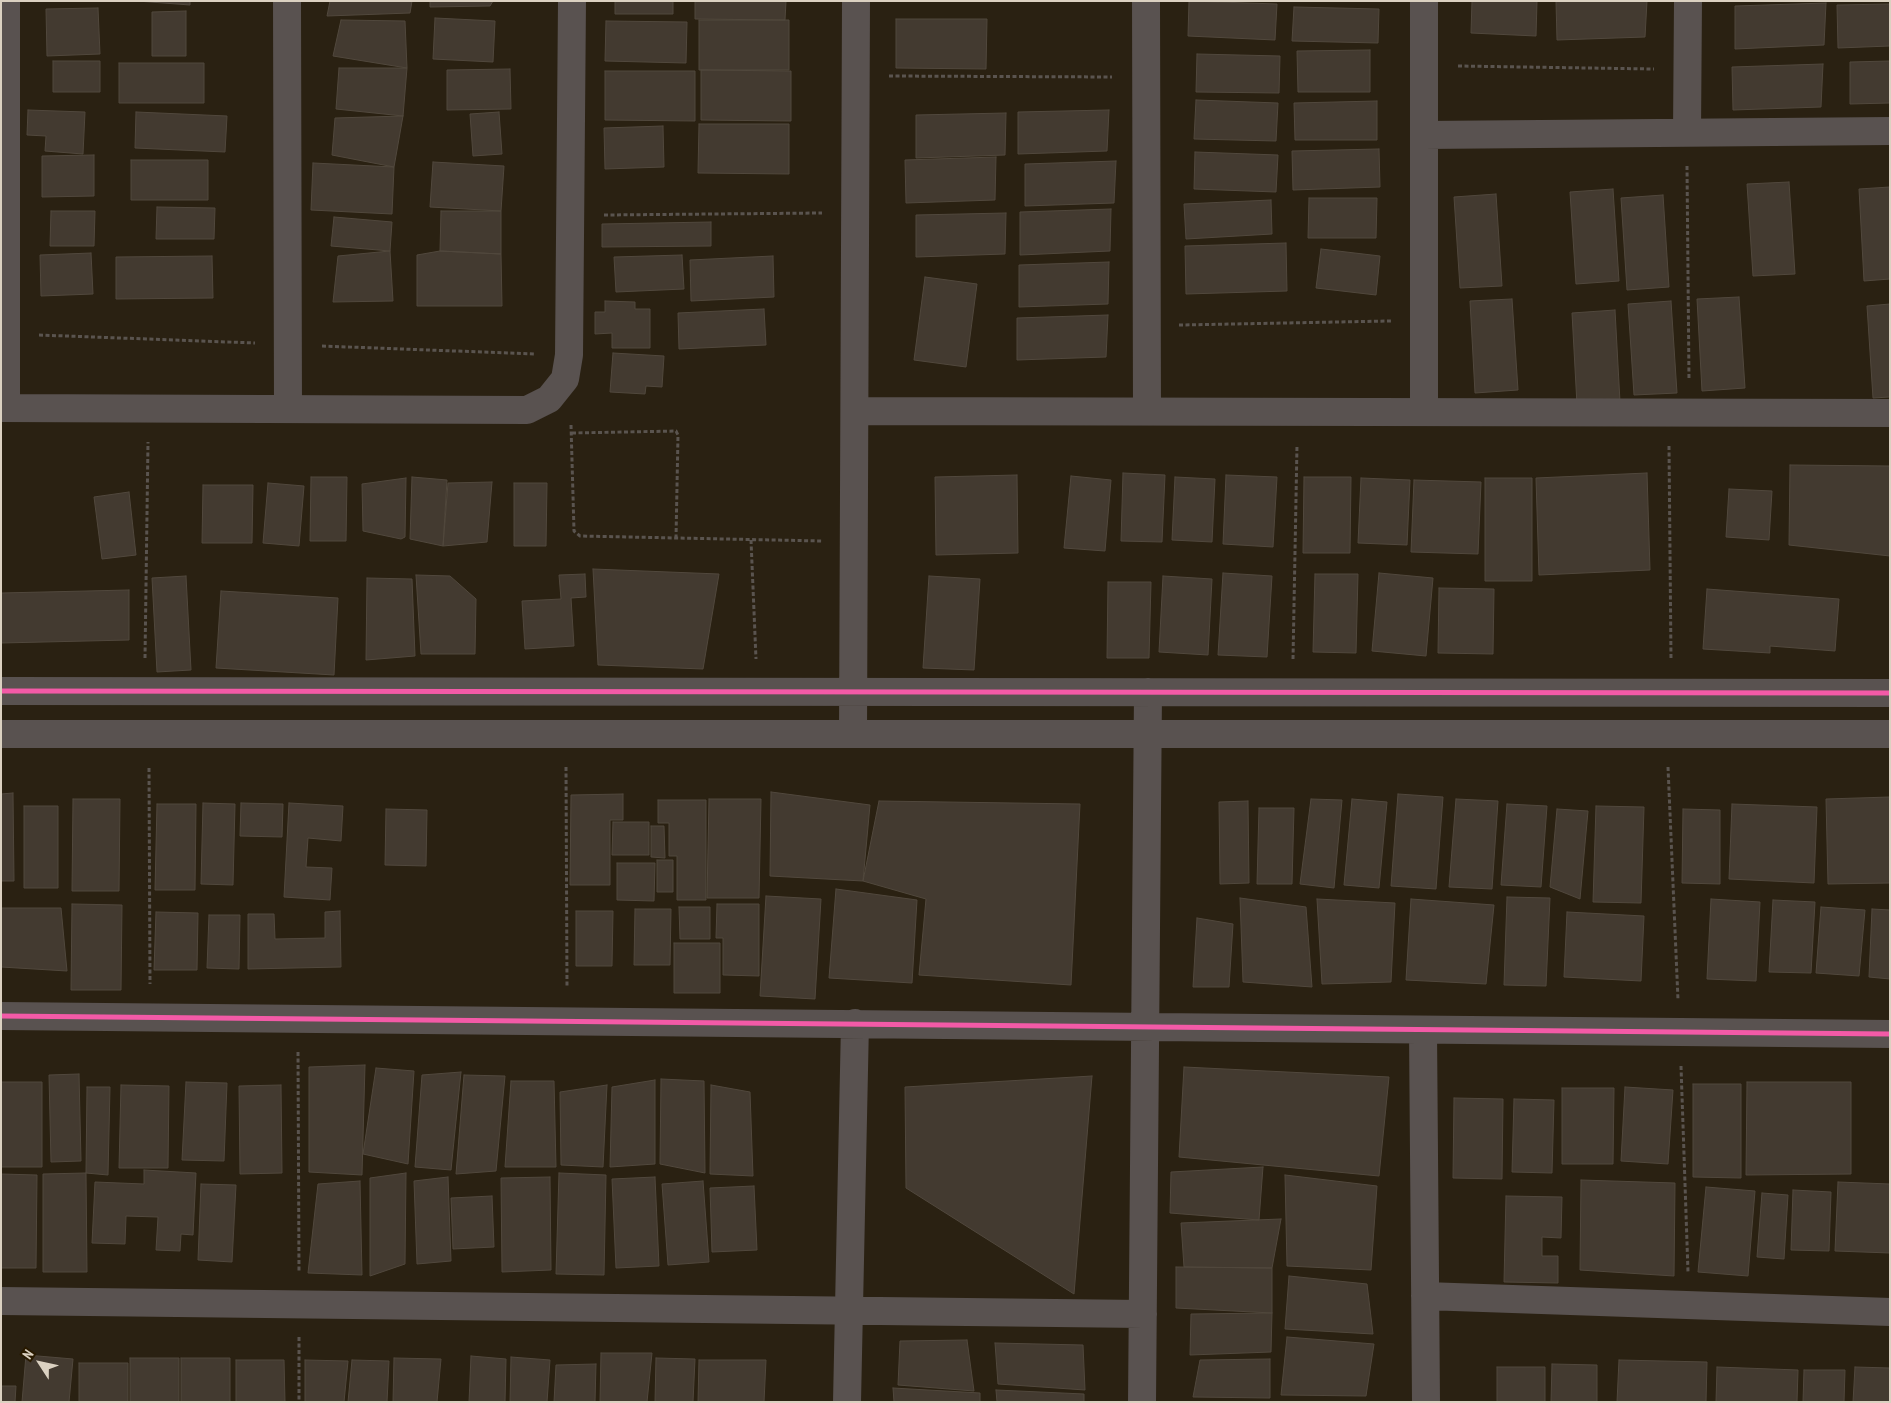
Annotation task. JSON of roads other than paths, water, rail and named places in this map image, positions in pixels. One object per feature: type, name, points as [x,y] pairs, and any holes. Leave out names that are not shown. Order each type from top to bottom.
[{"type":"street","points":[[6,1],[3,408],[527,410],[549,399],[565,380],[570,355],[572,1]]},
{"type":"street","points":[[287,1],[288,409]]},
{"type":"street","points":[[853,734],[856,1]]},
{"type":"street","points":[[1146,1],[1147,411]]},
{"type":"street","points":[[1424,1],[1424,412]]},
{"type":"street","points":[[1687,132],[1688,1]]},
{"type":"street","points":[[1424,135],[1890,131]]},
{"type":"street","points":[[855,411],[1890,413]]},
{"type":"street","points":[[1,691],[1890,693]]},
{"type":"street","points":[[1142,1402],[1148,692]]},
{"type":"street","points":[[1,734],[1890,734]]},
{"type":"street","points":[[1,1016],[1890,1034]]},
{"type":"street","points":[[846,1402],[855,1023]]},
{"type":"street","points":[[1423,1030],[1426,1402]]},
{"type":"street","points":[[1425,1296],[1890,1312]]},
{"type":"street","points":[[1,1302],[1143,1314]]}]
